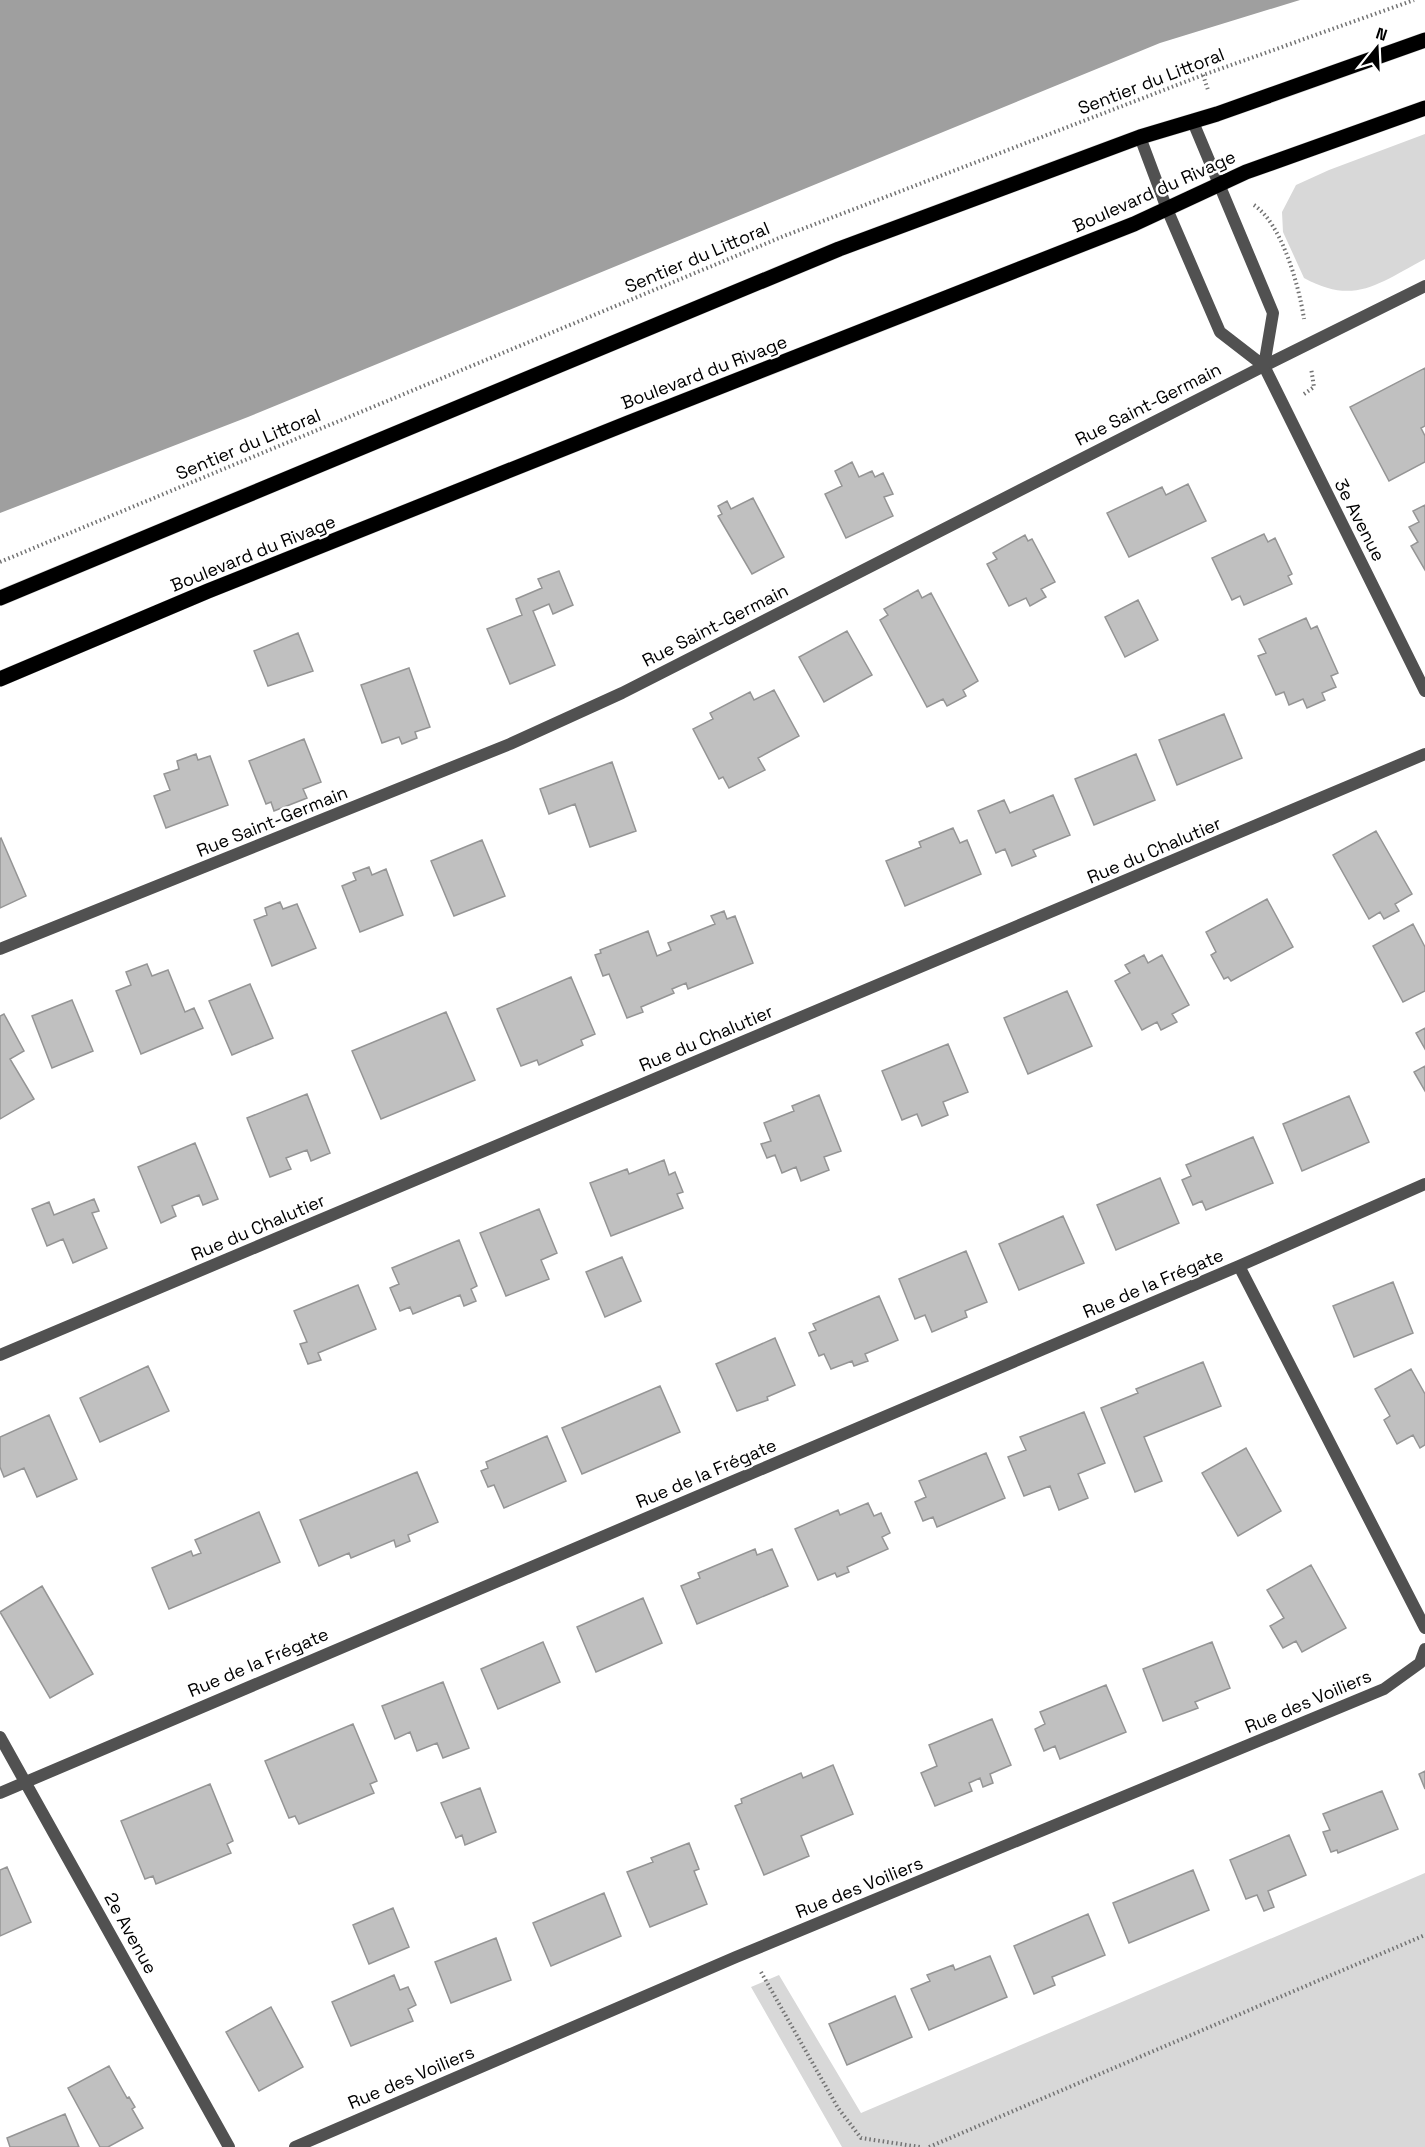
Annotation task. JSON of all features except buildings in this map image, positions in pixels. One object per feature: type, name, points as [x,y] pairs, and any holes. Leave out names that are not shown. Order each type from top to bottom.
[{"type":"main road","points":[[0,598],[839,249],[1140,136],[1193,122],[1425,40]]},
{"type":"main road","name":"Boulevard du Rivage","points":[[0,679],[253,574],[1167,209],[1246,172],[1425,108]]},
{"type":"street","points":[[1140,136],[1167,209],[1220,332],[1264,366],[1273,313],[1193,122]]},
{"type":"street","name":"Rue Saint-Germain","points":[[0,949],[510,744],[622,693],[1425,286]]},
{"type":"street","name":"3e Avenue","points":[[1264,366],[1425,691]]},
{"type":"street","name":"Rue du Chalutier","points":[[0,1355],[1425,754]]},
{"type":"street","name":"Rue de la Frégate","points":[[0,1793],[24,1780],[1239,1266],[1425,1184]]},
{"type":"street","points":[[1239,1266],[1425,1628]]},
{"type":"street","name":"Rue des Voiliers","points":[[295,2147],[750,1952],[1384,1689],[1420,1663],[1425,1649]]},
{"type":"street","name":"2e Avenue","points":[[0,1737],[229,2147]]},
{"type":"path","name":"Sentier du Littoral","points":[[0,562],[784,236],[1211,72],[1414,0]]},
{"type":"path","points":[[929,2147],[1425,1935]]},
{"type":"path","points":[[750,1952],[838,2108],[861,2138],[920,2147]]},
{"type":"shaded area","points":[[0,0],[1300,0],[1160,43],[248,417],[0,513]]},
{"type":"shaded area","points":[[1425,134],[1425,259],[1380,283],[1353,291],[1322,286],[1304,278],[1283,232],[1282,212],[1296,185],[1329,170]]},
{"type":"shaded area","points":[[1425,1873],[1425,2147],[842,2147],[751,1987],[779,1975],[861,2113]]}]
